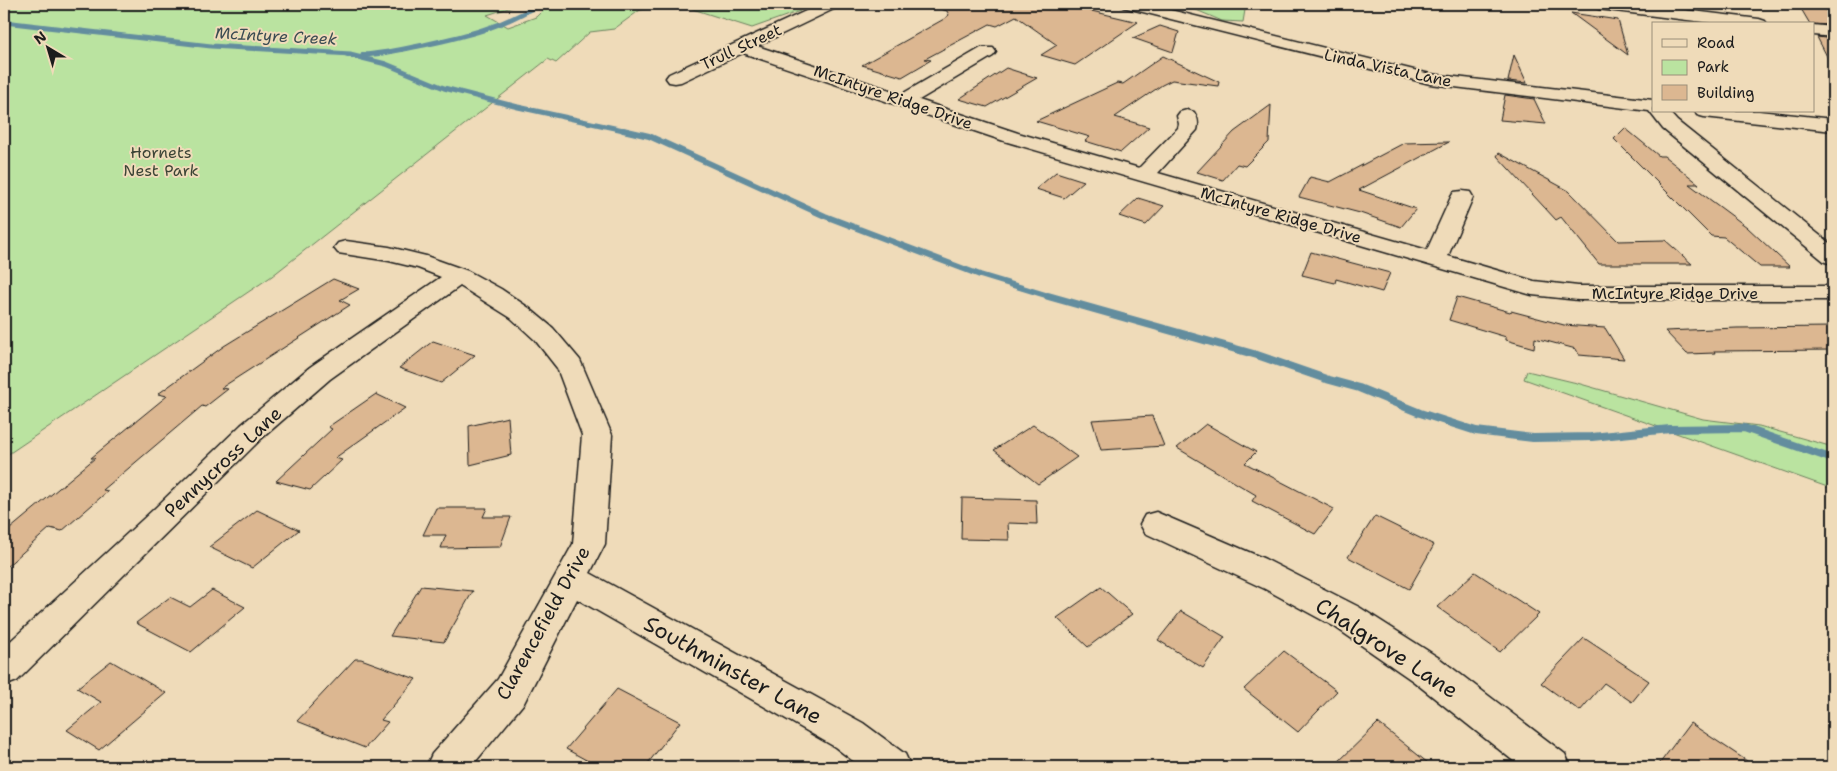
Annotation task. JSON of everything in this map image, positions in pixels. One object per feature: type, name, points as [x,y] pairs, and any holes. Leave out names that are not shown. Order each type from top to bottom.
[{"type":"street","name":"Trull Street","points":[[675,78],[833,4]]},
{"type":"street","name":"Linda Vista Lane","points":[[1128,4],[1362,64],[1430,78],[1652,106]]},
{"type":"street","points":[[1599,4],[1642,7],[1745,22]]},
{"type":"street","points":[[1642,7],[1657,22]]},
{"type":"street","points":[[1814,30],[1833,32]]},
{"type":"street","name":"McIntyre Ridge Drive","points":[[744,47],[1010,137],[1532,288],[1578,293],[1833,293]]},
{"type":"street","points":[[904,100],[987,52]]},
{"type":"street","points":[[1659,112],[1670,125],[1833,257]]},
{"type":"street","points":[[1722,112],[1792,116],[1833,125]]},
{"type":"street","points":[[1144,175],[1187,130],[1189,124],[1187,116]]},
{"type":"street","points":[[1435,259],[1462,197]]},
{"type":"street","name":"Clarencefield Drive","points":[[346,248],[390,254],[426,263],[459,276],[492,294],[520,313],[544,334],[570,366],[597,436],[589,544],[511,691],[446,767]]},
{"type":"street","name":"Pennycross Lane","points":[[4,670],[252,432],[320,373],[459,276]]},
{"type":"street","name":"Chalgrove Lane","points":[[1156,524],[1247,564],[1347,617],[1420,667],[1551,767]]},
{"type":"street","name":"Southminster Lane","points":[[570,578],[849,735],[891,767]]},
{"type":"green space","name":"Hornets Nest Park","points":[[4,4],[521,4],[487,15],[508,27],[536,17],[549,4],[677,4],[640,10],[614,29],[590,32],[556,63],[548,59],[272,276],[4,457]]},
{"type":"green space","points":[[677,4],[795,4],[800,11],[752,28]]},
{"type":"green space","points":[[1185,4],[1231,4],[1245,10],[1243,22],[1222,21]]},
{"type":"green space","points":[[1527,371],[1577,383],[1703,419],[1759,426],[1833,447],[1833,489],[1524,379]]},
{"type":"building","points":[[942,4],[1062,4],[1138,22],[1075,65],[1041,55],[1057,45],[1016,16],[997,26],[990,24],[925,59],[931,60],[902,77],[862,65],[944,19],[949,15],[947,11],[941,9]]},
{"type":"building","points":[[1800,7],[1827,10],[1833,17],[1833,25],[1814,24],[1814,22],[1809,22]]},
{"type":"building","points":[[1571,13],[1618,20],[1628,55]]},
{"type":"building","points":[[1160,26],[1179,32],[1173,52],[1133,38]]},
{"type":"building","points":[[1817,37],[1833,39],[1833,68]]},
{"type":"building","points":[[1514,55],[1527,83],[1508,81]]},
{"type":"building","points":[[1163,56],[1219,82],[1218,86],[1172,80],[1162,85],[1115,117],[1149,127],[1121,152],[1085,141],[1090,137],[1036,121],[1117,83],[1123,84]]},
{"type":"building","points":[[1006,68],[1037,78],[987,107],[959,99]]},
{"type":"building","points":[[1505,95],[1534,99],[1546,124],[1500,120]]},
{"type":"building","points":[[1271,105],[1269,142],[1245,166],[1237,164],[1223,180],[1197,172],[1234,132]]},
{"type":"building","points":[[1625,128],[1659,156],[1664,156],[1699,184],[1689,184],[1747,227],[1790,267],[1760,267],[1724,237],[1711,236],[1614,139]]},
{"type":"building","points":[[1449,142],[1359,190],[1416,209],[1401,227],[1360,213],[1299,197],[1310,177],[1330,182],[1404,143]]},
{"type":"building","points":[[1499,153],[1569,191],[1618,241],[1665,240],[1692,264],[1599,264],[1561,217],[1556,220],[1497,156]]},
{"type":"building","points":[[1056,172],[1084,181],[1064,198],[1036,189]]},
{"type":"building","points":[[1138,198],[1164,206],[1146,225],[1119,216]]},
{"type":"building","points":[[1311,252],[1390,273],[1382,292],[1336,279],[1335,283],[1302,275]]},
{"type":"building","points":[[333,279],[359,289],[340,300],[350,305],[221,388],[228,389],[205,407],[202,406],[103,490],[108,491],[62,531],[50,528],[4,569],[4,534],[95,458],[91,458],[167,396],[158,394],[224,346]]},
{"type":"building","points":[[1457,297],[1564,325],[1605,328],[1624,359],[1579,355],[1576,349],[1535,338],[1534,348],[1506,340],[1506,337],[1449,320]]},
{"type":"building","points":[[1833,327],[1833,350],[1714,351],[1715,353],[1687,354],[1665,331],[1737,328]]},
{"type":"building","points":[[433,341],[475,355],[441,383],[399,368]]},
{"type":"building","points":[[376,394],[405,408],[335,458],[342,460],[310,490],[276,481],[332,429],[328,427]]},
{"type":"building","points":[[1152,416],[1164,446],[1101,450],[1092,420]]},
{"type":"building","points":[[508,417],[511,455],[470,465],[469,426]]},
{"type":"building","points":[[1206,424],[1256,452],[1245,463],[1334,509],[1315,534],[1252,501],[1256,495],[1177,448]]},
{"type":"building","points":[[1033,425],[1077,457],[1038,484],[994,450]]},
{"type":"building","points":[[962,498],[1036,500],[1037,524],[1008,523],[1009,540],[961,539]]},
{"type":"building","points":[[436,508],[487,508],[483,517],[511,517],[500,547],[441,548],[446,535],[423,535]]},
{"type":"building","points":[[257,510],[299,530],[252,568],[209,547]]},
{"type":"building","points":[[1375,516],[1434,545],[1409,589],[1348,557]]},
{"type":"building","points":[[1475,572],[1539,614],[1500,652],[1437,607]]},
{"type":"building","points":[[421,586],[473,591],[444,642],[390,636]]},
{"type":"building","points":[[1101,587],[1132,614],[1088,647],[1057,618]]},
{"type":"building","points":[[212,590],[245,607],[191,652],[136,623],[170,597],[190,607]]},
{"type":"building","points":[[1181,611],[1225,637],[1203,668],[1158,640]]},
{"type":"building","points":[[1584,638],[1649,681],[1632,702],[1604,683],[1580,711],[1541,683]]},
{"type":"building","points":[[1284,651],[1337,691],[1298,732],[1244,689]]},
{"type":"building","points":[[355,659],[361,659],[416,679],[381,720],[388,722],[365,748],[297,721]]},
{"type":"building","points":[[111,661],[166,693],[99,750],[67,730],[101,702],[77,688]]},
{"type":"building","points":[[617,689],[680,722],[645,767],[599,767],[566,749]]},
{"type":"building","points":[[1378,723],[1433,767],[1333,767]]},
{"type":"building","points":[[1690,723],[1756,767],[1657,767]]},
{"type":"waterway","name":"McIntyre Creek","points":[[363,55],[401,50],[469,34],[498,25],[539,4]]},
{"type":"waterway","name":"McIntyre Creek","points":[[4,22],[211,46],[351,54]]},
{"type":"waterway","points":[[346,54],[386,64],[444,88],[518,107],[628,131]]},
{"type":"waterway","points":[[623,130],[649,136],[825,216],[980,275],[1052,297]]},
{"type":"waterway","points":[[1048,296],[1257,355],[1326,379],[1359,388],[1420,413],[1476,431],[1533,438],[1592,437],[1670,429],[1744,428],[1833,459]]}]
